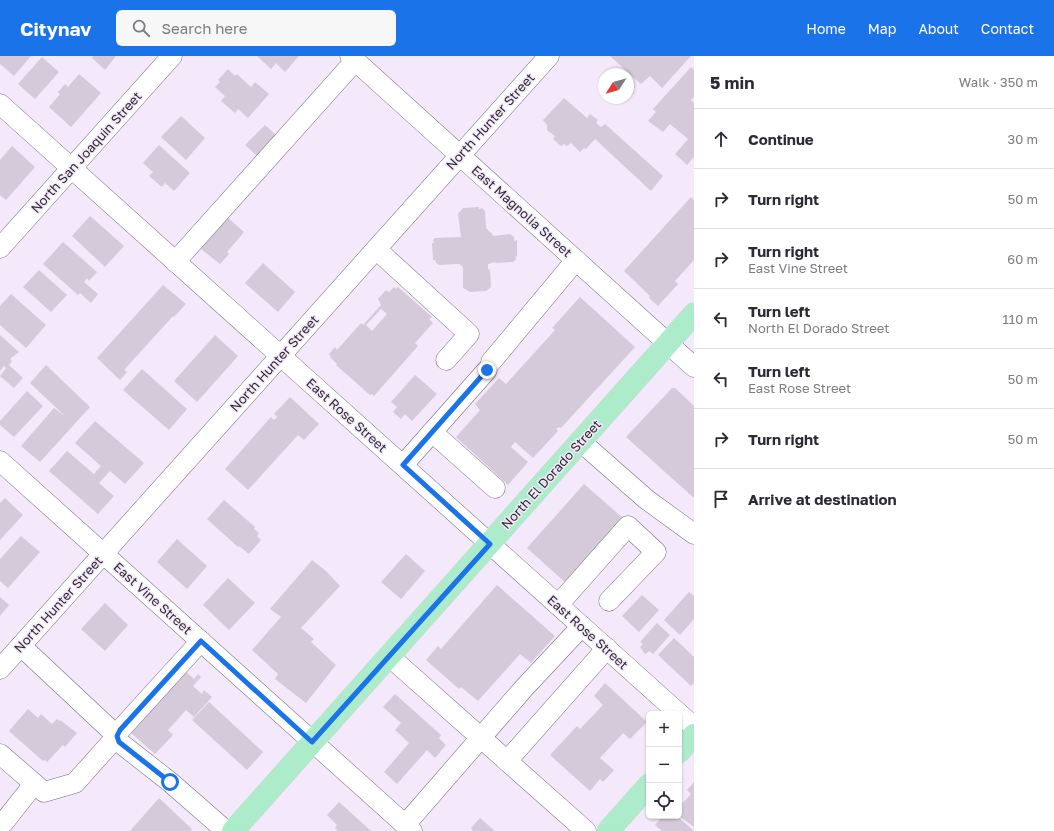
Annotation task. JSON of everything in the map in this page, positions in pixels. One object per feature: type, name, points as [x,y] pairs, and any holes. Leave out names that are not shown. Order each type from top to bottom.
[{"type":"main road","name":"North El Dorado Street","points":[[233,831],[694,314]]},
{"type":"main road","points":[[682,749],[694,735]]},
{"type":"main road","points":[[608,831],[646,788]]},
{"type":"street","name":"North San Joaquin Street","points":[[0,248],[172,56]]},
{"type":"street","name":"North Hunter Street","points":[[0,669],[548,56]]},
{"type":"street","name":"East Magnolia Street","points":[[352,58],[694,367]]},
{"type":"street","points":[[175,262],[352,58]]},
{"type":"street","name":"East Rose Street","points":[[0,104],[694,727]]},
{"type":"street","points":[[376,249],[469,334],[446,360]]},
{"type":"street","points":[[403,465],[489,366],[576,260]]},
{"type":"street","points":[[432,432],[495,488]]},
{"type":"street","points":[[580,442],[646,499],[694,534]]},
{"type":"street","name":"East Vine Street","points":[[0,461],[409,828]]},
{"type":"street","points":[[558,605],[628,526],[656,552],[609,601]]},
{"type":"street","points":[[409,828],[481,738],[524,688],[582,626]]},
{"type":"street","points":[[0,754],[44,792],[75,783],[117,736],[120,730],[201,641]]},
{"type":"street","points":[[21,646],[117,736],[119,742],[170,782],[226,831]]},
{"type":"street","points":[[507,761],[607,648]]},
{"type":"street","points":[[389,656],[586,831]]},
{"type":"street","points":[[6,824],[34,784]]},
{"type":"building","points":[[0,56],[31,56],[14,76],[0,64]]},
{"type":"building","points":[[93,56],[116,56],[105,70],[92,58]]},
{"type":"building","points":[[257,56],[299,56],[285,72],[276,63],[271,69]]},
{"type":"building","points":[[610,56],[691,56],[662,88],[650,76],[641,84],[634,78],[634,68],[623,68]]},
{"type":"building","points":[[42,57],[59,72],[35,99],[18,84]]},
{"type":"building","points":[[691,67],[694,70],[694,97],[691,100],[694,103],[694,157],[687,165],[675,154],[688,139],[670,124],[663,132],[648,121],[656,112],[653,109]]},
{"type":"building","points":[[228,69],[235,76],[237,74],[251,87],[255,82],[269,94],[248,118],[238,109],[235,113],[221,101],[225,96],[215,87],[220,82],[218,80]]},
{"type":"building","points":[[79,74],[101,93],[71,127],[49,107],[60,94],[58,92],[65,84],[68,87]]},
{"type":"building","points":[[564,98],[587,118],[590,114],[598,120],[596,123],[601,127],[605,124],[663,176],[651,191],[595,139],[586,149],[584,148],[580,152],[571,143],[567,146],[564,144],[561,146],[553,139],[555,136],[547,130],[547,125],[543,120]]},
{"type":"building","points":[[181,116],[205,138],[186,160],[161,137]]},
{"type":"building","points":[[265,125],[277,136],[257,156],[245,145]]},
{"type":"building","points":[[159,145],[190,173],[174,191],[165,183],[162,187],[149,176],[153,172],[143,163]]},
{"type":"building","points":[[12,146],[35,167],[6,200],[0,195],[0,160]]},
{"type":"building","points":[[691,197],[694,200],[694,260],[675,281],[678,284],[658,306],[649,298],[650,296],[624,271]]},
{"type":"building","points":[[479,207],[479,209],[482,208],[485,211],[486,228],[494,236],[510,234],[514,237],[514,241],[517,240],[517,257],[515,256],[516,259],[513,262],[495,262],[488,264],[488,270],[490,269],[491,287],[486,291],[470,292],[463,288],[463,267],[459,264],[439,265],[436,263],[435,260],[433,260],[432,243],[434,243],[433,240],[435,238],[461,237],[458,214],[463,208]]},
{"type":"building","points":[[90,216],[124,246],[105,267],[72,236]]},
{"type":"building","points":[[228,218],[244,232],[227,252],[229,254],[220,264],[201,249]]},
{"type":"building","points":[[63,242],[97,272],[89,281],[87,278],[84,282],[98,294],[91,303],[80,293],[78,295],[43,264]]},
{"type":"building","points":[[263,263],[295,292],[278,312],[245,283]]},
{"type":"building","points":[[39,270],[67,295],[51,312],[23,287]]},
{"type":"building","points":[[163,285],[186,304],[174,317],[173,316],[124,370],[127,372],[120,380],[97,358]]},
{"type":"building","points":[[394,287],[396,289],[398,287],[432,317],[429,319],[433,323],[415,343],[418,346],[374,396],[372,394],[370,395],[336,365],[337,364],[329,354],[335,347],[337,350],[361,323],[363,325],[381,305],[378,299],[386,290],[389,292]],"holes":[[[381,309],[387,314],[372,331],[366,325]]]},
{"type":"building","points":[[11,294],[46,325],[26,348],[0,325],[0,306]]},
{"type":"building","points":[[580,297],[635,347],[561,428],[559,427],[556,429],[558,431],[533,458],[515,442],[511,447],[528,462],[508,485],[456,437],[480,410],[475,404],[499,378],[506,384],[555,330],[552,328]]},
{"type":"building","points":[[0,335],[19,352],[10,359],[12,361],[9,365],[23,378],[14,388],[0,376],[6,368],[4,366],[0,371]]},
{"type":"building","points":[[215,335],[238,356],[197,402],[174,381]]},
{"type":"building","points":[[46,365],[90,407],[40,462],[21,446],[54,408],[66,417],[30,383]]},
{"type":"building","points":[[142,369],[187,409],[169,430],[123,390]]},
{"type":"building","points":[[415,375],[437,394],[412,421],[405,414],[401,419],[393,412],[397,407],[391,402]]},
{"type":"building","points":[[672,388],[675,388],[694,406],[694,498],[626,437]]},
{"type":"building","points":[[27,391],[43,406],[14,437],[0,425],[0,421]]},
{"type":"building","points":[[290,397],[319,424],[304,440],[298,435],[248,490],[225,469],[271,417],[274,420],[277,417],[274,414]]},
{"type":"building","points":[[95,421],[144,463],[125,484],[110,471],[99,483],[114,496],[98,514],[49,471],[67,451],[94,474],[101,466],[75,443]]},
{"type":"building","points":[[584,484],[624,519],[567,584],[527,548]]},
{"type":"building","points":[[5,498],[23,515],[0,540],[0,503]]},
{"type":"building","points":[[224,500],[255,527],[254,529],[259,533],[257,536],[261,540],[249,554],[239,546],[238,547],[207,519]]},
{"type":"building","points":[[21,536],[40,552],[8,588],[0,581],[0,559]]},
{"type":"building","points":[[177,539],[207,566],[187,589],[157,562]]},
{"type":"building","points":[[406,554],[425,571],[401,599],[381,582]]},
{"type":"building","points":[[312,560],[326,571],[340,586],[301,628],[314,639],[311,642],[336,665],[306,703],[275,679],[278,674],[252,650],[281,617],[270,609]]},
{"type":"building","points":[[228,578],[255,603],[229,630],[203,605]]},
{"type":"building","points":[[497,585],[555,636],[531,663],[520,654],[478,701],[461,687],[459,689],[426,660],[438,646],[441,649]]},
{"type":"building","points":[[689,592],[694,596],[694,619],[680,635],[664,620]]},
{"type":"building","points":[[642,595],[659,610],[639,632],[622,616]]},
{"type":"building","points":[[0,597],[9,605],[0,616]]},
{"type":"building","points":[[105,603],[128,625],[105,651],[81,629]]},
{"type":"building","points":[[657,623],[670,635],[653,654],[650,651],[645,654],[640,647],[643,644],[640,642]]},
{"type":"building","points":[[674,638],[694,657],[694,683],[691,686],[658,655]]},
{"type":"building","points":[[186,672],[194,679],[198,674],[201,677],[193,686],[202,694],[204,690],[212,697],[194,717],[186,710],[168,730],[173,735],[155,754],[131,733]]},
{"type":"building","points":[[605,683],[646,721],[646,723],[630,739],[623,733],[600,758],[614,770],[603,782],[600,779],[590,791],[550,755],[577,726],[580,729],[603,705],[594,696]]},
{"type":"building","points":[[395,694],[441,735],[439,738],[446,745],[435,758],[427,750],[397,784],[384,772],[409,743],[395,730],[401,723],[383,707]]},
{"type":"building","points":[[209,702],[263,752],[247,770],[192,720]]},
{"type":"building","points":[[28,709],[38,718],[41,714],[52,724],[57,719],[59,721],[60,720],[77,733],[65,747],[63,745],[47,762],[45,760],[43,761],[9,731]]},
{"type":"building","points":[[694,782],[694,827],[682,818],[682,804],[691,794],[687,790]]},
{"type":"building","points":[[159,798],[192,829],[190,831],[130,831]]},
{"type":"building","points":[[339,802],[371,831],[338,831],[335,828],[337,825],[327,815]]},
{"type":"building","points":[[480,818],[495,831],[473,831],[471,828]]},
{"type":"building","points":[[660,819],[680,819],[694,831],[662,831],[655,825]]},
{"type":"route","points":[[170,782],[119,742],[117,736],[120,730],[201,641],[312,742],[490,544],[403,465],[487,370]]}]
